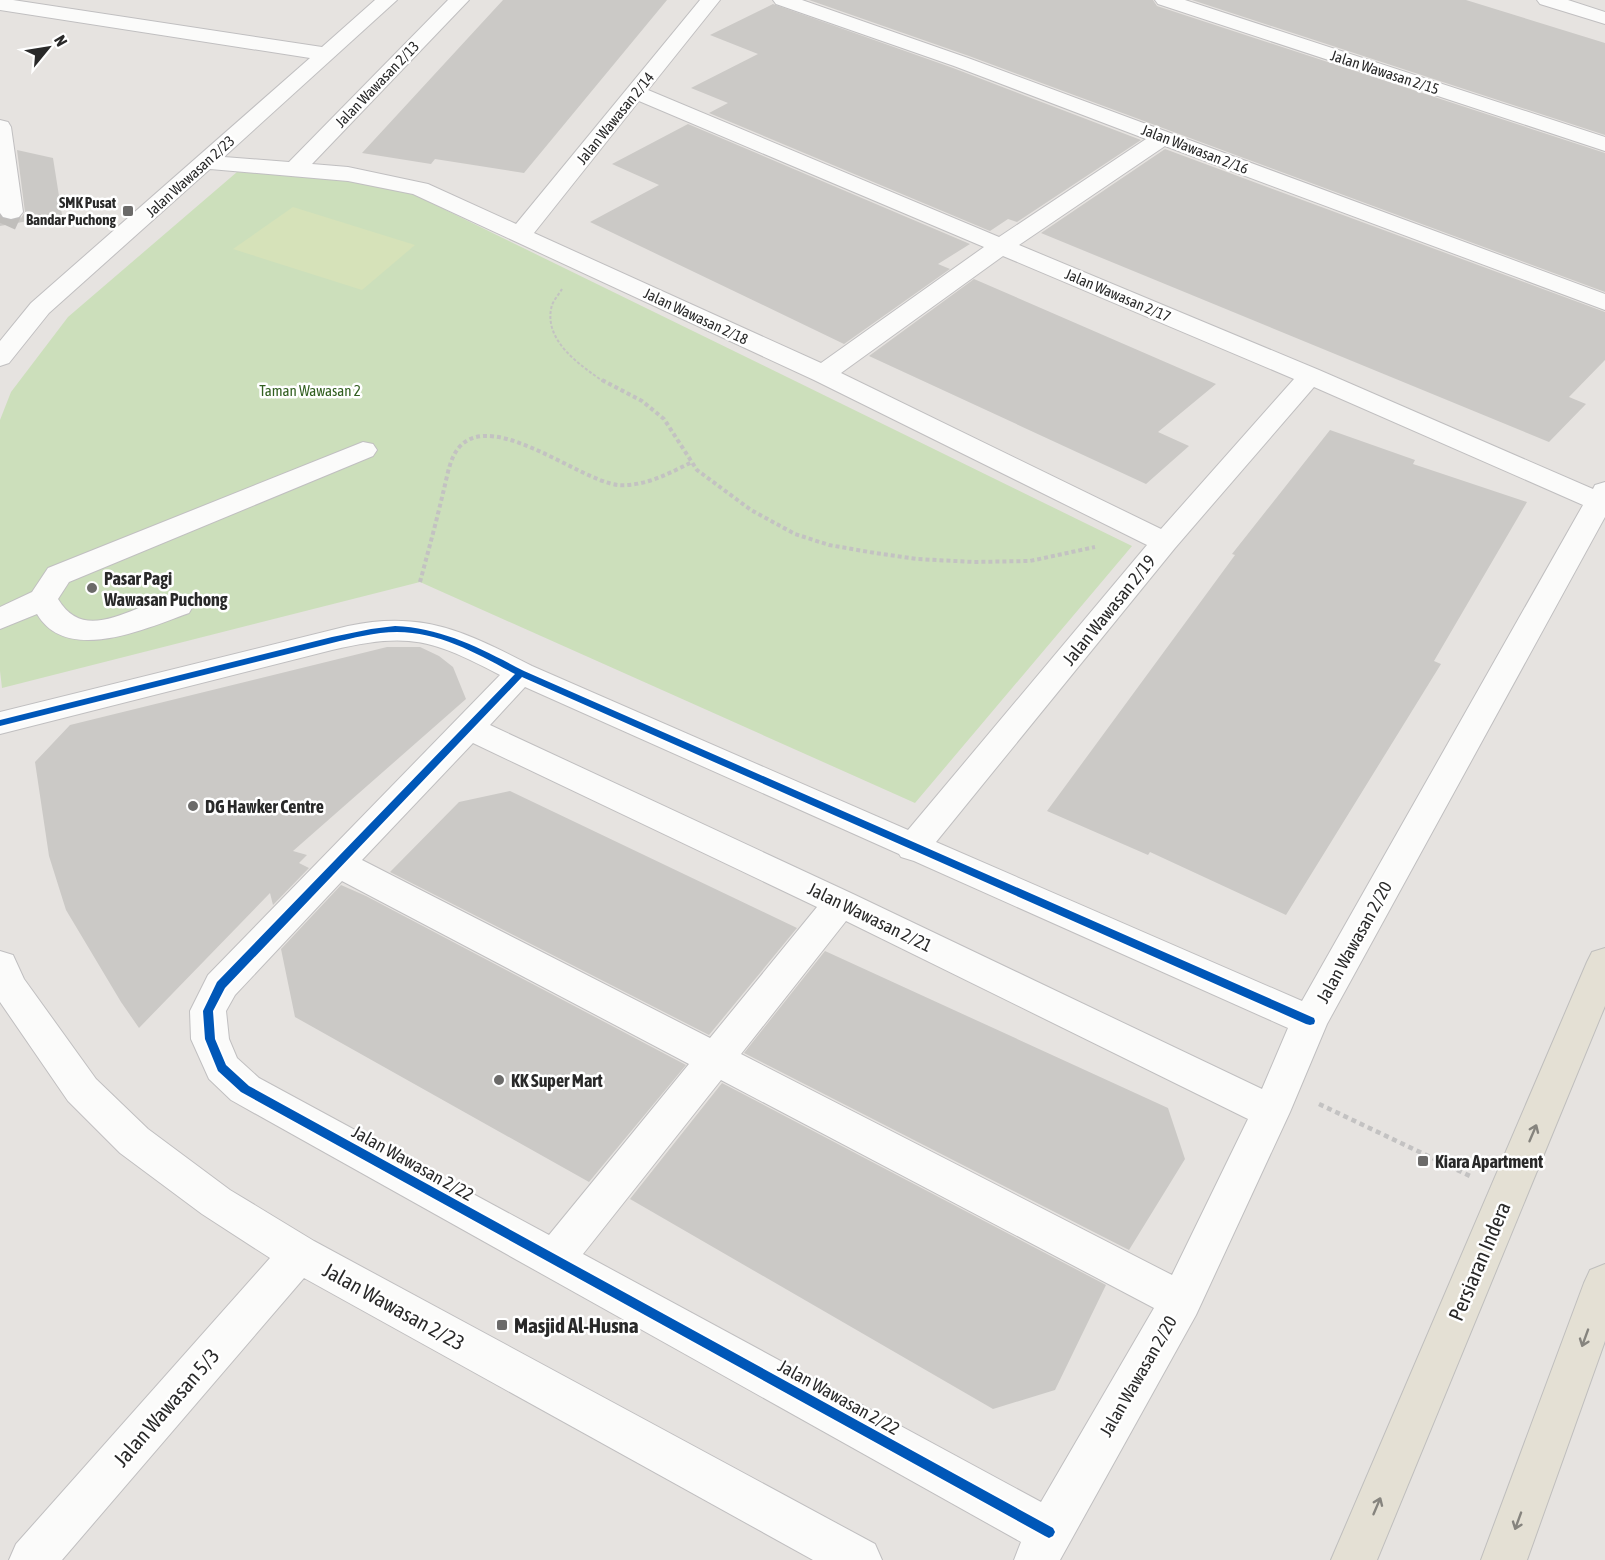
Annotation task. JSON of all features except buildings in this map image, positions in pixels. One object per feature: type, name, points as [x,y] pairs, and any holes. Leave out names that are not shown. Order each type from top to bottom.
[{"type":"main road","name":"Persiaran Indera","points":[[1354,1560],[1605,962]]},
{"type":"main road","points":[[1504,1560],[1605,1283]]},
{"type":"street","name":"Jalan Wawasan 2/23","points":[[0,358],[40,308],[387,0]]},
{"type":"street","name":"Jalan Wawasan 2/13","points":[[296,168],[459,0]]},
{"type":"street","name":"Jalan Wawasan 2/14","points":[[520,235],[710,0]]},
{"type":"street","name":"Jalan Wawasan 2/16","points":[[783,0],[961,62],[1605,303]]},
{"type":"street","name":"Jalan Wawasan 2/15","points":[[1166,0],[1605,144]]},
{"type":"street","points":[[1547,0],[1605,18]]},
{"type":"street","points":[[0,4],[327,54]]},
{"type":"street","name":"Jalan Wawasan 2/17","points":[[635,92],[1602,497]]},
{"type":"street","points":[[0,127],[5,222]]},
{"type":"street","points":[[823,374],[1002,246],[1164,137]]},
{"type":"street","name":"Jalan Wawasan 2/18","points":[[205,162],[296,168],[377,179],[420,189],[823,374],[1165,542]]},
{"type":"street","name":"Jalan Wawasan 2/19","points":[[913,848],[1165,542],[1310,376]]},
{"type":"street","points":[[0,619],[43,599],[58,575],[363,450]]},
{"type":"street","name":"Jalan Wawasan 2/20","points":[[1043,1546],[1181,1301],[1310,1021],[1602,497]]},
{"type":"street","points":[[43,599],[54,619],[71,629],[95,632],[178,606]]},
{"type":"street","points":[[0,723],[332,640],[397,629],[460,642],[520,673],[1310,1021]]},
{"type":"street","name":"Jalan Wawasan 2/22","points":[[520,673],[221,985],[208,1011],[210,1039],[222,1068],[245,1089],[554,1260],[1043,1546]]},
{"type":"street","name":"Jalan Wawasan 2/21","points":[[467,727],[841,903],[1276,1099]]},
{"type":"street","points":[[338,863],[1181,1301]]},
{"type":"street","points":[[554,1260],[841,903]]},
{"type":"street","name":"Jalan Wawasan 2/23","points":[[0,965],[9,986],[82,1090],[134,1141],[216,1202],[299,1254],[860,1560]]},
{"type":"street","name":"Jalan Wawasan 5/3","points":[[32,1560],[299,1254]]},
{"type":"path","points":[[563,287],[552,305],[552,327],[562,347],[581,366],[610,386],[642,401],[664,419],[697,470],[752,510],[795,534],[829,545],[916,559],[974,562],[1030,561],[1097,546]]},
{"type":"path","points":[[420,582],[453,456],[458,446],[472,438],[487,435],[504,437],[538,451],[580,473],[618,485],[645,482],[692,462]]},
{"type":"path","points":[[1276,1099],[1508,1194]]},
{"type":"green space","name":"Taman Wawasan 2","points":[[237,172],[344,179],[413,194],[1132,546],[915,803],[420,582],[2,688],[0,671],[0,420],[11,392],[68,317]]},
{"type":"green space","points":[[293,207],[415,245],[362,290],[233,249]]},
{"type":"tunnel","points":[[5,225],[11,212]]},
{"type":"cycle path","points":[[0,723],[379,630],[412,630],[429,633],[461,643],[521,673],[1310,1021]]},
{"type":"cycle path","points":[[521,673],[221,985],[208,1011],[210,1039],[222,1068],[245,1089],[1049,1532]]},
{"type":"place","name":"SMK Pusat Bandar Puchong","points":[[128,211]]},
{"type":"place","name":"Pasar Pagi Wawasan Puchong","points":[[92,588]]},
{"type":"place","name":"DG Hawker Centre","points":[[193,806]]},
{"type":"place","name":"KK Super Mart","points":[[499,1080]]},
{"type":"place","name":"Kiara Apartment","points":[[1423,1161]]},
{"type":"place","name":"Masjid Al-Husna","points":[[502,1325]]}]
